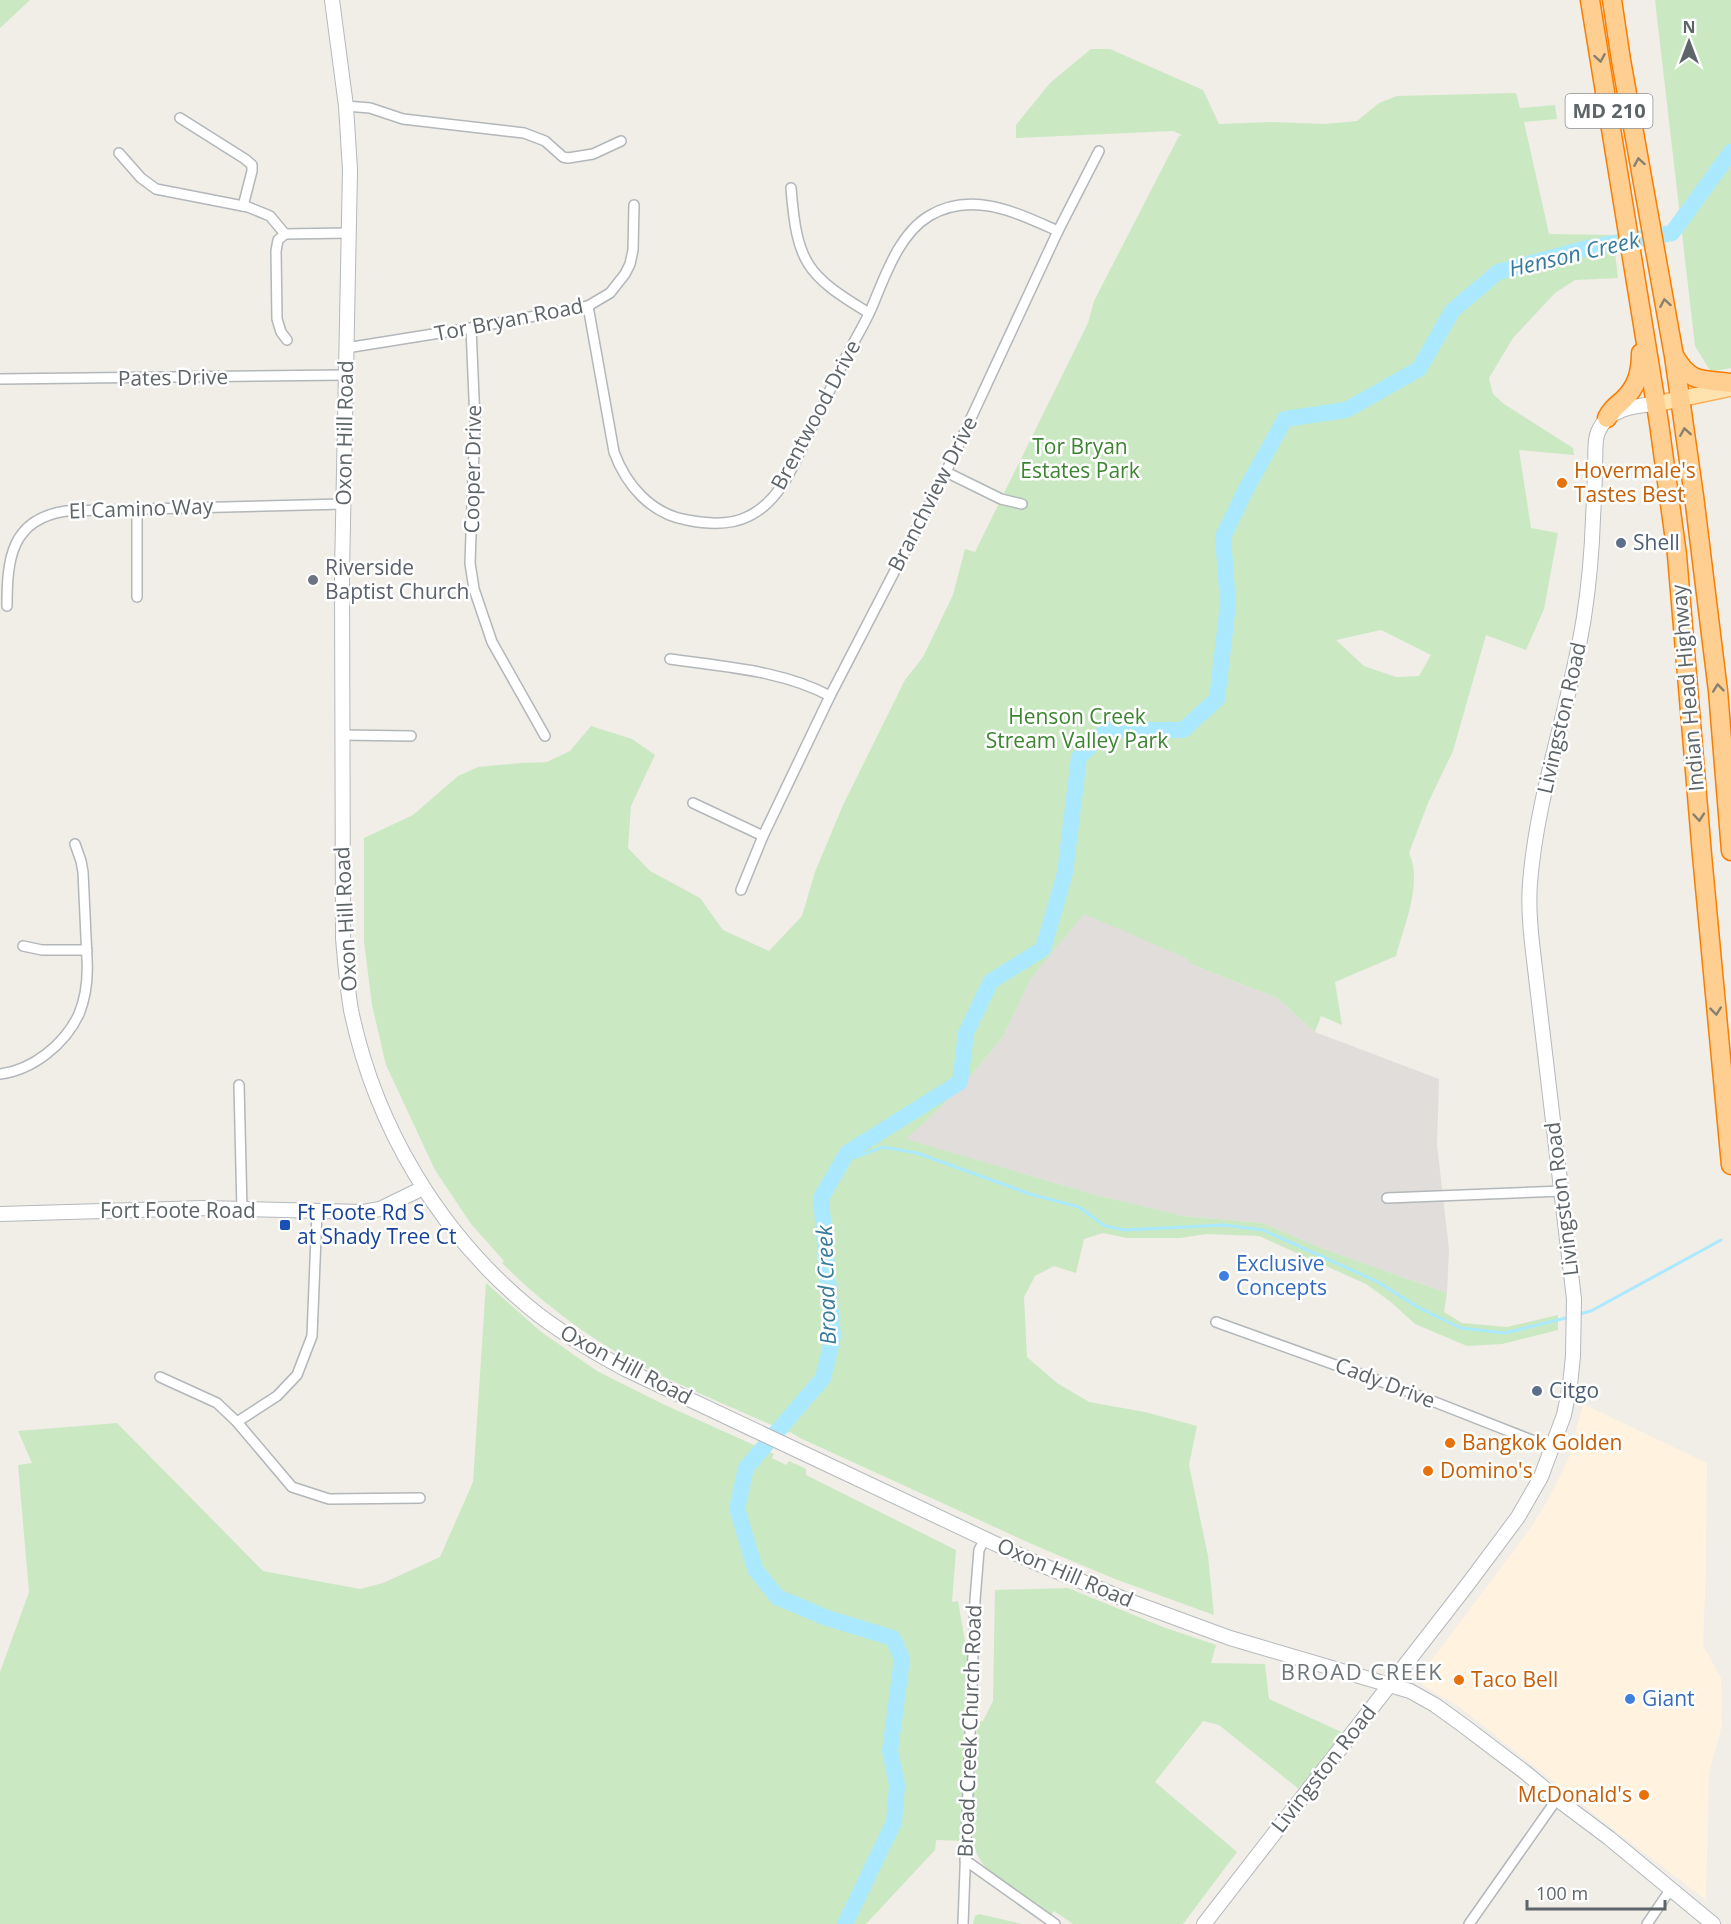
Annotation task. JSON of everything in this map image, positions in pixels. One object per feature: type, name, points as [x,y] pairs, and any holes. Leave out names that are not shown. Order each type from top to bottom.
[{"type":"highway","name":"Indian Head Highway","points":[[1590,0],[1656,404],[1677,555],[1731,1165]]},
{"type":"highway","name":"Indian Head Highway","points":[[1612,0],[1674,356],[1694,496],[1718,691],[1731,851]]},
{"type":"highway","points":[[1616,23],[1618,0]]},
{"type":"highway","points":[[1607,418],[1613,408],[1632,390],[1639,377],[1642,315]]},
{"type":"highway","points":[[1674,356],[1683,371],[1694,378],[1731,383]]},
{"type":"main road","name":"Oxon Hill Road","points":[[332,0],[346,106],[350,170],[343,504],[341,905],[348,989],[362,1054],[390,1127],[423,1188],[451,1226],[505,1286],[551,1324],[592,1351],[625,1369],[1032,1561],[1124,1599],[1230,1638],[1410,1691],[1435,1705],[1526,1773],[1713,1924]]},
{"type":"main road","points":[[1607,418],[1636,405],[1656,404],[1731,388]]},
{"type":"main road","name":"Livingston Road","points":[[1204,1924],[1518,1516],[1541,1477],[1564,1415],[1570,1385],[1574,1305],[1531,935],[1530,886],[1536,832],[1584,616],[1593,518],[1595,448],[1598,434],[1607,418]]},
{"type":"main road","name":"Fort Foote Road","points":[[0,1214],[204,1208],[363,1212],[380,1209],[423,1188]]},
{"type":"street","points":[[346,106],[370,108],[403,119],[524,133],[545,141],[563,157],[568,158],[593,154],[621,141]]},
{"type":"street","points":[[180,118],[252,165],[243,206]]},
{"type":"street","name":"Branchview Drive","points":[[741,890],[763,836],[830,696],[946,472],[1058,231],[1099,151]]},
{"type":"street","points":[[119,153],[141,178],[156,189],[243,206],[270,216],[285,234]]},
{"type":"street","points":[[791,188],[798,240],[811,271],[833,291],[869,313]]},
{"type":"street","name":"Brentwood Drive","points":[[588,306],[610,435],[620,468],[631,485],[642,497],[663,512],[681,519],[718,523],[736,522],[750,516],[775,495],[788,476],[894,258],[914,228],[938,211],[969,204],[1003,208],[1058,231]]},
{"type":"street","name":"Tor Bryan Road","points":[[346,348],[588,306],[610,293],[630,264],[635,228],[634,205]]},
{"type":"street","points":[[287,340],[281,332],[277,319],[276,251],[278,240],[285,234],[349,233]]},
{"type":"street","name":"Cooper Drive","points":[[471,328],[475,430],[470,563],[474,589],[492,642],[545,736]]},
{"type":"street","name":"Pates Drive","points":[[0,379],[345,375]]},
{"type":"street","points":[[946,472],[1001,499],[1022,504]]},
{"type":"street","name":"El Camino Way","points":[[7,606],[8,575],[17,541],[24,530],[44,516],[66,511],[343,504]]},
{"type":"street","points":[[137,510],[137,597]]},
{"type":"street","points":[[670,659],[787,678],[816,688],[830,696]]},
{"type":"street","points":[[342,735],[411,736]]},
{"type":"street","points":[[693,803],[763,836]]},
{"type":"street","points":[[0,1074],[18,1070],[35,1062],[58,1044],[78,1015],[82,1004],[88,973],[87,950],[83,872],[75,844]]},
{"type":"street","points":[[23,946],[42,950],[87,950]]},
{"type":"street","points":[[239,1085],[242,1210]]},
{"type":"street","points":[[1387,1198],[1562,1191]]},
{"type":"street","points":[[237,1422],[277,1396],[297,1375],[312,1336],[317,1212]]},
{"type":"street","name":"Cady Drive","points":[[1216,1322],[1395,1386],[1552,1448]]},
{"type":"street","points":[[160,1377],[217,1403],[237,1422],[292,1487],[329,1498],[420,1498]]},
{"type":"street","name":"Broad Creek Church Road","points":[[963,1924],[975,1600],[979,1550],[985,1539]]},
{"type":"street","points":[[1469,1924],[1557,1799]]},
{"type":"street","points":[[965,1860],[1055,1924]]},
{"type":"street","points":[[1647,1924],[1670,1890]]},
{"type":"shaded area","points":[[1089,907],[1159,928],[1193,965],[1277,998],[1315,1032],[1439,1079],[1437,1145],[1449,1249],[1447,1293],[1324,1249],[1262,1223],[1184,1216],[1132,1204],[905,1139],[942,1106],[976,1070],[1004,1035],[1031,978]]},
{"type":"shaded area","points":[[1583,1404],[1707,1463],[1703,1645],[1721,1678],[1722,1725],[1709,1774],[1706,1900],[1458,1706],[1423,1686],[1421,1674],[1532,1526],[1551,1494],[1569,1457]]},
{"type":"green space","points":[[0,0],[30,0],[0,28]]},
{"type":"green space","points":[[1655,0],[1731,0],[1731,368],[1711,372],[1695,346]]},
{"type":"green space","points":[[1091,49],[1110,49],[1203,90],[1219,124],[1271,122],[1325,124],[1357,121],[1379,103],[1397,96],[1516,93],[1520,108],[1555,105],[1557,119],[1524,122],[1549,234],[1613,235],[1618,278],[1575,280],[1555,293],[1513,338],[1489,378],[1493,394],[1504,404],[1573,448],[1574,455],[1519,450],[1531,528],[1558,533],[1544,609],[1526,650],[1486,635],[1453,751],[1428,803],[1409,853],[1413,865],[1413,890],[1396,956],[1335,982],[1342,1025],[1321,1016],[1315,1032],[1277,998],[1193,965],[1186,958],[1084,914],[1031,978],[1004,1035],[976,1070],[906,1139],[1096,1195],[1184,1216],[1262,1223],[1324,1249],[1447,1293],[1444,1312],[1462,1323],[1507,1327],[1558,1315],[1558,1330],[1502,1344],[1467,1346],[1415,1324],[1391,1302],[1366,1284],[1259,1236],[1206,1234],[1180,1238],[1127,1238],[1103,1233],[1084,1239],[1076,1273],[1054,1266],[1035,1276],[1024,1297],[1027,1357],[1057,1383],[1089,1402],[1145,1412],[1197,1426],[1189,1465],[1208,1556],[1214,1615],[1115,1579],[1034,1545],[790,1432],[675,1382],[601,1343],[549,1306],[502,1263],[504,1261],[471,1224],[435,1170],[386,1065],[372,1005],[364,942],[364,838],[413,815],[458,776],[478,767],[547,762],[570,751],[591,726],[632,739],[655,755],[631,806],[628,848],[650,871],[700,898],[723,930],[769,951],[802,916],[815,872],[843,805],[905,680],[923,657],[953,595],[965,549],[975,552],[1088,323],[1094,301],[1179,136],[1182,135],[1173,131],[1016,138],[1016,125],[1050,83]],"holes":[[[1381,630],[1431,655],[1419,676],[1396,677],[1364,666],[1336,640]]]},
{"type":"green space","points":[[486,1283],[540,1331],[597,1371],[665,1405],[774,1454],[772,1458],[786,1465],[789,1461],[806,1469],[806,1475],[956,1550],[952,1602],[958,1601],[968,1658],[967,1701],[970,1713],[964,1841],[936,1840],[935,1850],[866,1924],[0,1924],[0,1672],[29,1592],[18,1465],[32,1463],[18,1431],[117,1423],[263,1571],[360,1589],[383,1583],[440,1557],[473,1482]]},
{"type":"green space","points":[[1068,1588],[1163,1627],[1216,1645],[1211,1663],[1265,1664],[1269,1699],[1346,1734],[1300,1790],[1219,1725],[1203,1721],[1155,1782],[1237,1852],[1183,1924],[1073,1924],[1054,1911],[1051,1915],[1005,1884],[988,1870],[975,1849],[972,1833],[977,1722],[983,1721],[993,1701],[995,1590]]},
{"type":"green space","points":[[979,1914],[1022,1924],[973,1924],[975,1916]]},
{"type":"waterway","name":"Henson Creek","points":[[845,1924],[894,1822],[897,1785],[890,1751],[902,1659],[893,1638],[827,1618],[777,1597],[755,1569],[737,1508],[746,1468],[823,1378],[833,1337],[821,1198],[847,1153],[960,1082],[966,1033],[991,981],[1043,949],[1065,873],[1079,757],[1107,730],[1183,730],[1217,699],[1228,604],[1223,537],[1245,491],[1285,419],[1346,410],[1419,369],[1452,311],[1498,272],[1587,248],[1672,233],[1731,152]]},
{"type":"waterway","points":[[842,1162],[883,1147],[917,1153],[1030,1194],[1079,1207],[1105,1226],[1125,1230],[1224,1225],[1263,1230],[1376,1281],[1421,1309],[1461,1328],[1505,1333],[1570,1317]]},
{"type":"waterway","points":[[1579,1314],[1591,1311],[1721,1240]]},
{"type":"place","name":"Hovermale's Tastes Best","points":[[1562,483]]},
{"type":"place","name":"Shell","points":[[1621,543]]},
{"type":"place","name":"Riverside Baptist Church","points":[[313,580]]},
{"type":"place","name":"Ft Foote Rd S at Shady Tree Ct","points":[[285,1225]]},
{"type":"place","name":"Exclusive Concepts","points":[[1224,1276]]},
{"type":"place","name":"Citgo","points":[[1537,1391]]},
{"type":"place","name":"Bangkok Golden","points":[[1450,1443]]},
{"type":"place","name":"Domino's","points":[[1428,1471]]},
{"type":"place","name":"Taco Bell","points":[[1459,1680]]},
{"type":"place","name":"Giant","points":[[1630,1699]]},
{"type":"place","name":"McDonald's","points":[[1644,1795]]},
{"type":"district","name":"BROAD CREEK","points":[[1362,1672]]},
{"type":"park label","name":"Tor Bryan Estates Park","points":[[1080,459]]},
{"type":"park label","name":"Henson Creek Stream Valley Park","points":[[1077,729]]},
{"type":"water label","name":"Broad Creek","points":[[826,1285]]}]
